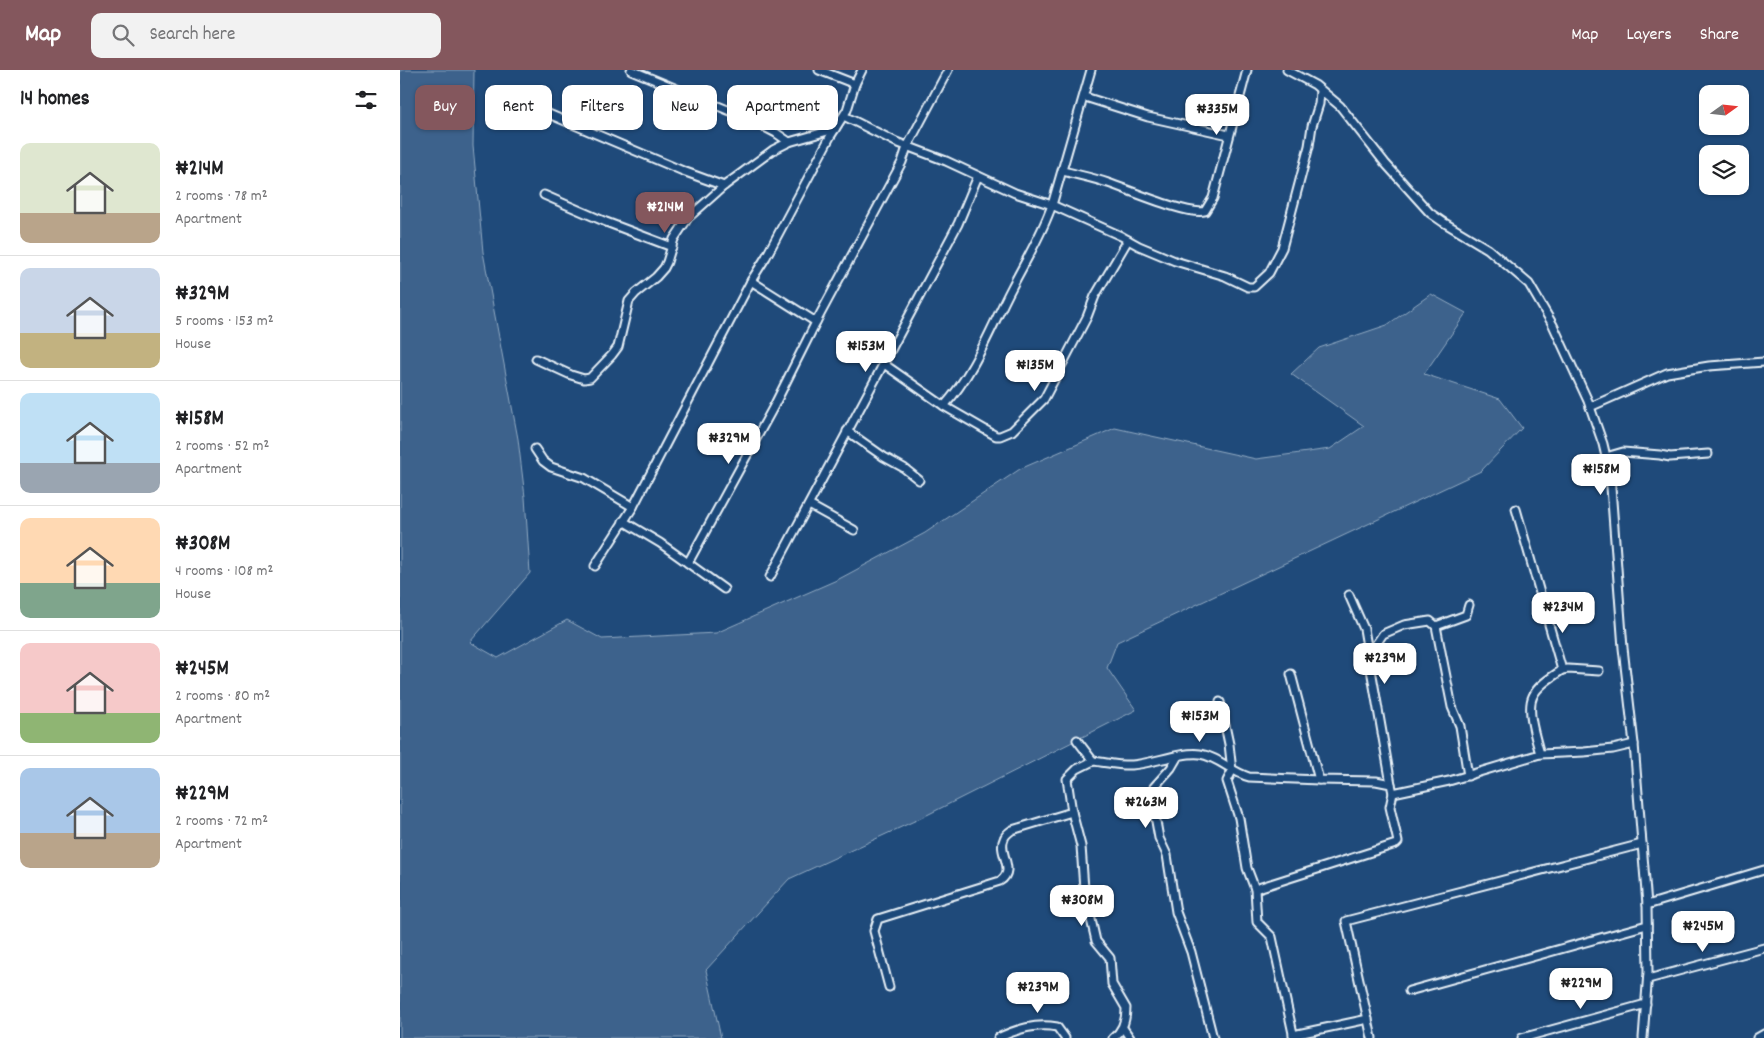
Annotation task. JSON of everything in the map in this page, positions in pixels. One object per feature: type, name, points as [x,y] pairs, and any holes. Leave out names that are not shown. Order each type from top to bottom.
[{"type":"street","points":[[631,70],[747,118],[789,142]]},
{"type":"street","points":[[820,70],[855,84]]},
{"type":"street","points":[[838,125],[844,116],[862,70]]},
{"type":"street","points":[[688,563],[774,406],[948,70]]},
{"type":"street","points":[[944,406],[972,367],[1028,260],[1052,205],[1092,70]]},
{"type":"street","points":[[1063,171],[1109,183],[1153,200],[1201,212],[1207,209],[1214,198],[1247,70]]},
{"type":"street","points":[[1287,70],[1320,90],[1340,106],[1385,163],[1430,213],[1488,249],[1529,284],[1553,324],[1590,407],[1606,457],[1612,492],[1623,648],[1634,744],[1647,905],[1648,979],[1642,1038]]},
{"type":"street","points":[[844,116],[907,147],[946,161],[1015,193],[1052,205],[1139,246],[1176,261],[1225,276],[1248,287],[1254,287],[1269,273],[1282,248],[1309,146],[1312,126],[1319,104],[1320,90]]},
{"type":"street","points":[[1085,97],[1148,117],[1229,135]]},
{"type":"street","points":[[552,115],[724,186]]},
{"type":"street","points":[[536,359],[570,376],[584,379],[590,378],[618,347],[630,302],[636,293],[664,268],[674,239],[688,218],[724,186],[773,150],[789,142],[831,130]]},
{"type":"street","points":[[595,566],[633,507],[751,282],[834,130]]},
{"type":"street","points":[[770,577],[958,224],[978,176]]},
{"type":"street","points":[[544,195],[606,222],[672,247]]},
{"type":"street","points":[[884,364],[944,406],[996,436],[1012,431],[1044,399],[1087,317],[1095,296],[1128,240]]},
{"type":"street","points":[[751,282],[816,322]]},
{"type":"street","points":[[1590,407],[1667,373],[1709,366],[1764,362]]},
{"type":"street","points":[[847,431],[919,480]]},
{"type":"street","points":[[535,449],[543,461],[552,467],[584,478],[633,507]]},
{"type":"street","points":[[1606,457],[1623,452],[1670,457],[1708,454]]},
{"type":"street","points":[[809,505],[854,530]]},
{"type":"street","points":[[1516,509],[1562,670]]},
{"type":"street","points":[[623,522],[660,543],[724,589]]},
{"type":"street","points":[[1255,888],[1396,844],[1398,839],[1390,807],[1393,793],[1364,629],[1349,595]]},
{"type":"street","points":[[1436,626],[1466,615],[1470,605]]},
{"type":"street","points":[[1368,656],[1383,634],[1404,625],[1422,622],[1430,621],[1436,626],[1452,707],[1460,726],[1468,776]]},
{"type":"street","points":[[1540,754],[1531,717],[1532,697],[1542,685],[1562,670],[1568,668],[1599,671]]},
{"type":"street","points":[[1291,674],[1318,780]]},
{"type":"street","points":[[1220,702],[1229,744],[1232,771],[1227,781],[1239,818],[1247,868],[1255,888],[1257,922],[1272,937],[1293,1036],[1368,1019]]},
{"type":"street","points":[[1077,740],[1093,761]]},
{"type":"street","points":[[1393,793],[1449,782],[1540,754],[1594,751],[1634,744]]},
{"type":"street","points":[[1114,1038],[1123,1028],[1126,1008],[1112,984],[1110,958],[1096,942],[1084,889],[1081,846],[1072,812],[1067,779],[1078,769],[1093,761],[1131,765],[1199,754],[1221,762],[1232,771],[1249,777],[1376,781],[1391,784]]},
{"type":"street","points":[[1178,756],[1171,768],[1154,787],[1153,805],[1159,838],[1167,855],[1176,912],[1191,952],[1213,1038]]},
{"type":"street","points":[[889,987],[874,931],[878,919],[1000,881],[1006,875],[1008,869],[1002,845],[1003,840],[1012,830],[1072,812]]},
{"type":"street","points":[[1372,1038],[1346,921],[1642,844]]},
{"type":"street","points":[[1647,905],[1764,870]]},
{"type":"street","points":[[1409,991],[1647,925]]},
{"type":"street","points":[[1648,979],[1764,948]]},
{"type":"street","points":[[1522,1038],[1646,1004]]},
{"type":"street","points":[[998,1038],[1018,1029],[1038,1025],[1057,1027],[1065,1038]]},
{"type":"street","points":[[1123,1028],[1130,1038]]},
{"type":"street","points":[[1757,1038],[1764,1034]]},
{"type":"shaded area","points":[[400,70],[474,70],[474,85],[415,85],[415,130],[473,130],[483,252],[518,439],[525,497],[530,573],[470,642],[498,658],[567,620],[602,639],[716,633],[839,579],[925,533],[1020,469],[1115,428],[1256,459],[1330,449],[1364,426],[1291,374],[1319,348],[1387,325],[1431,294],[1466,313],[1424,374],[1500,399],[1522,428],[1481,471],[1117,642],[1107,668],[1136,710],[923,817],[789,879],[706,970],[721,1038],[400,1038]]}]
